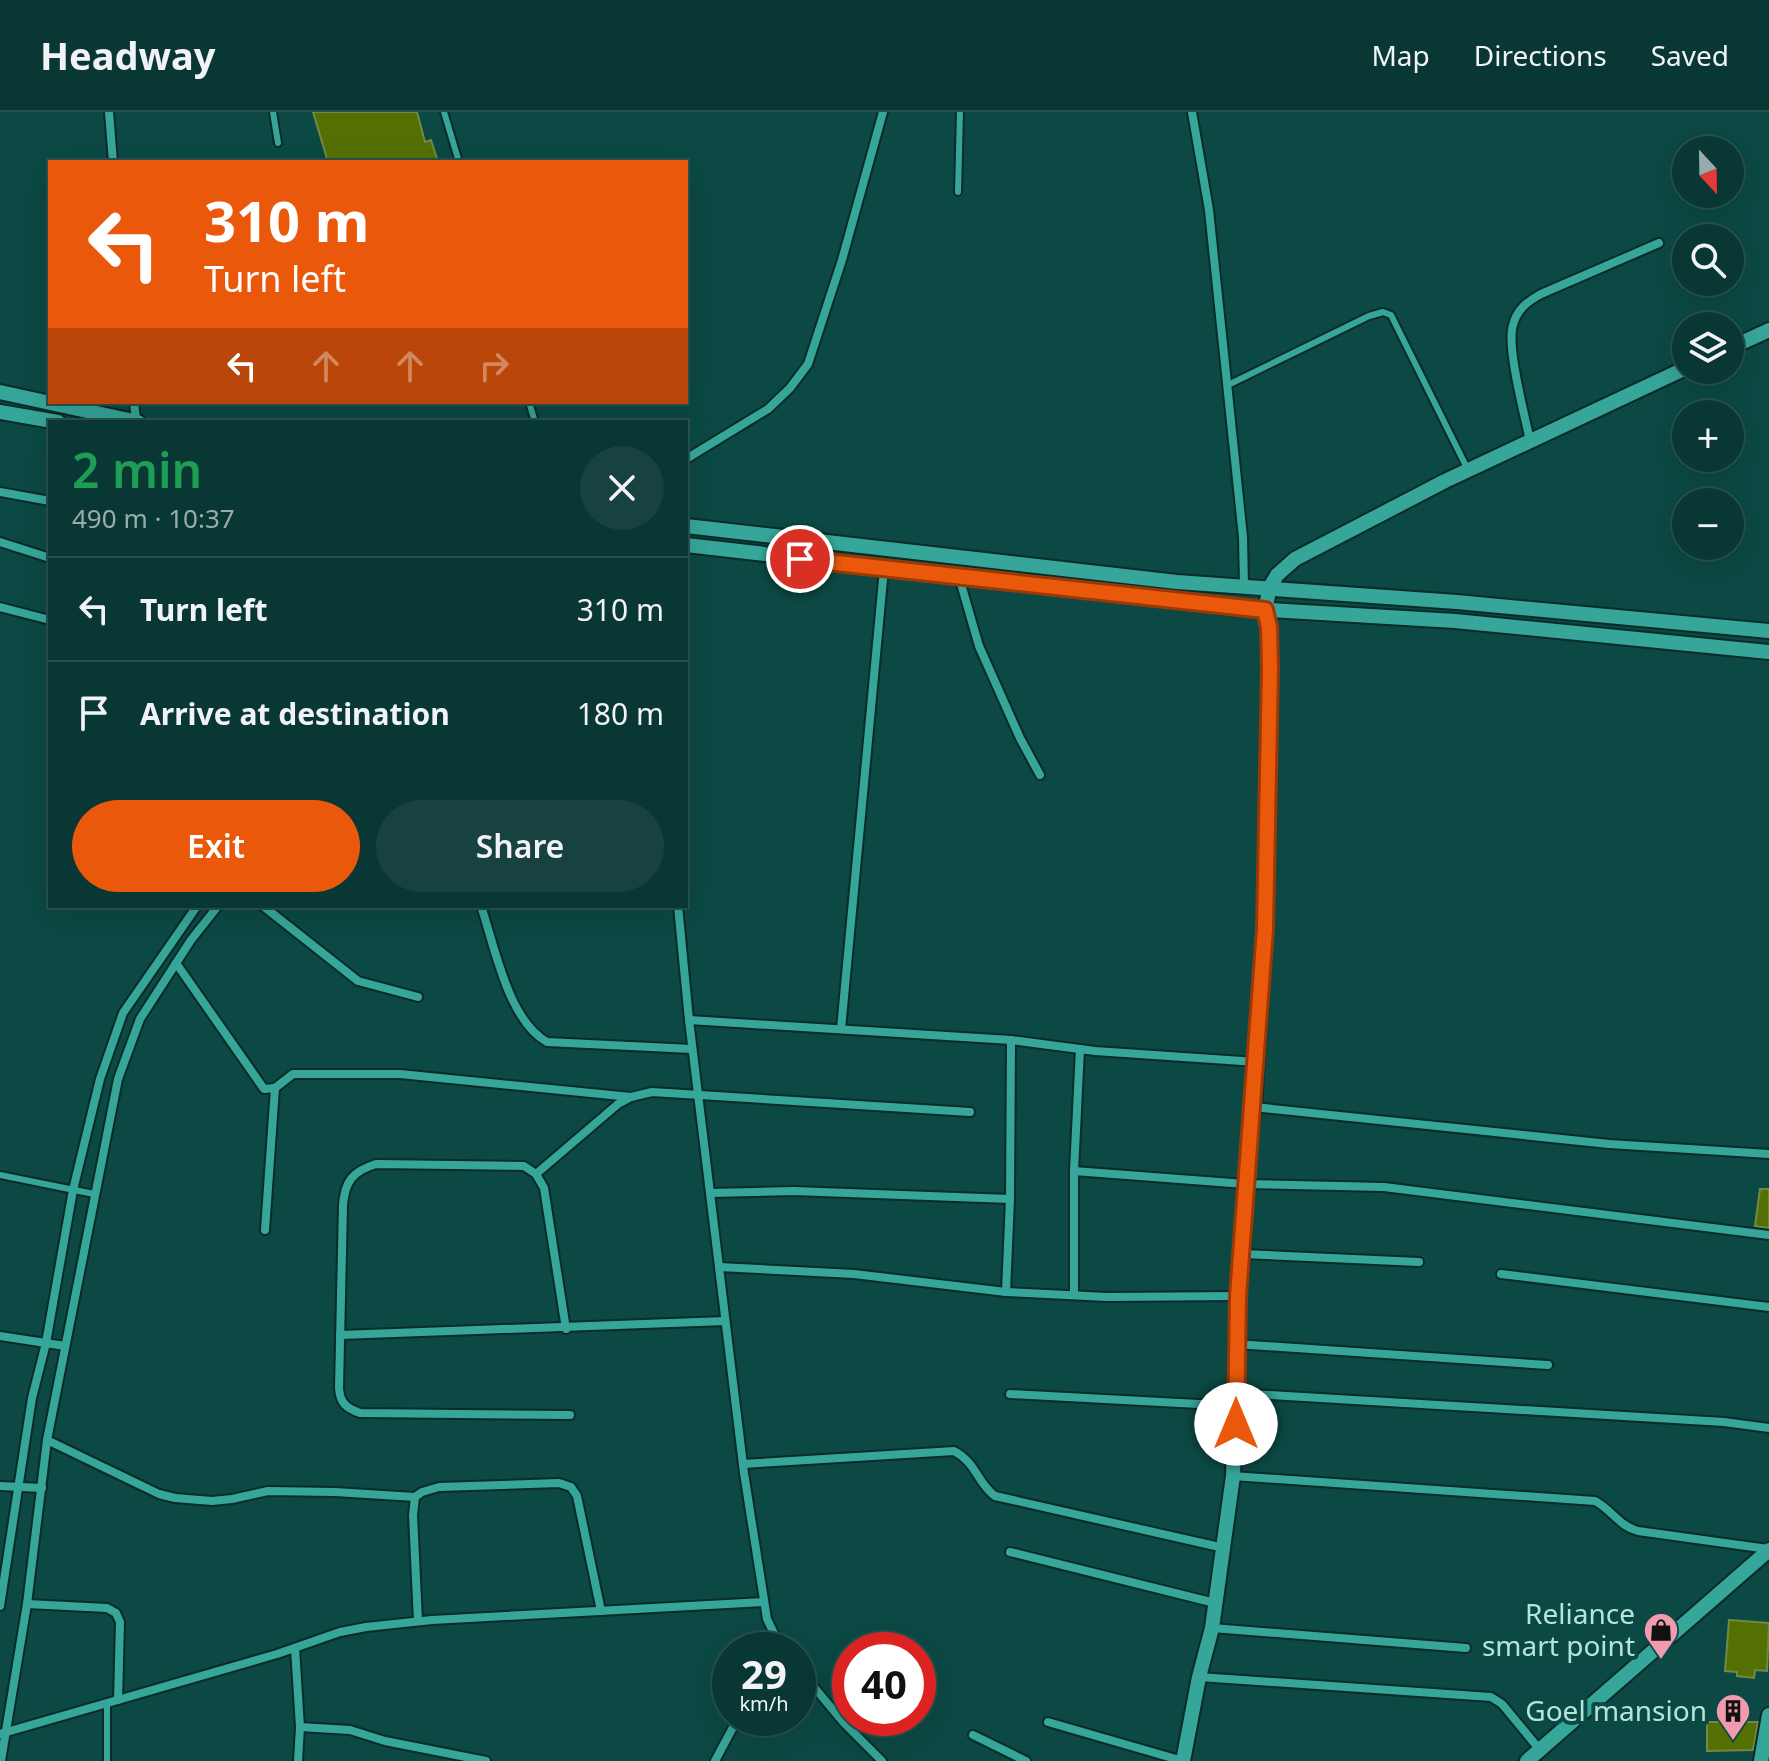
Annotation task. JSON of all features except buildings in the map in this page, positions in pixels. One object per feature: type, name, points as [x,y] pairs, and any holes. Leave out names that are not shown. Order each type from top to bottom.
[{"type":"street","points":[[109,112],[113,160]]},
{"type":"street","points":[[688,458],[761,414],[790,388],[808,364],[842,260],[883,112]]},
{"type":"street","points":[[1192,112],[1209,210],[1243,537],[1244,586]]},
{"type":"street","points":[[1530,441],[1513,350],[1512,327],[1520,310],[1541,294],[1659,243]]},
{"type":"street","points":[[1744,342],[1769,330]]},
{"type":"street","points":[[1048,1722],[1183,1761],[1212,1628],[1233,1476],[1238,1296],[1265,929],[1270,668],[1269,627],[1265,610],[1270,587],[1277,575],[1295,559],[1468,470],[1672,375]]},
{"type":"street","points":[[0,392],[48,403]]},
{"type":"street","points":[[55,404],[128,420]]},
{"type":"street","points":[[0,412],[48,420]]},
{"type":"street","points":[[0,492],[48,501]]},
{"type":"street","points":[[688,526],[1177,582],[1270,587],[1769,631]]},
{"type":"street","points":[[0,542],[48,557]]},
{"type":"street","points":[[688,545],[1265,610],[1455,621],[1769,652]]},
{"type":"street","points":[[841,1029],[884,569]]},
{"type":"street","points":[[959,577],[979,646],[1040,775]]},
{"type":"street","points":[[0,607],[48,619]]},
{"type":"street","points":[[0,1606],[32,1398],[46,1343],[73,1190],[100,1079],[123,1013],[196,908]]},
{"type":"street","points":[[1,1761],[3,1733],[12,1698],[27,1604],[47,1440],[118,1079],[140,1019],[217,908]]},
{"type":"street","points":[[266,908],[358,981],[418,997]]},
{"type":"street","points":[[482,908],[513,1001],[537,1036],[547,1042],[692,1049]]},
{"type":"street","points":[[678,908],[692,1049],[743,1464],[764,1602],[772,1632]]},
{"type":"street","points":[[176,963],[264,1089],[275,1088],[293,1074],[400,1074],[631,1097]]},
{"type":"street","points":[[689,1020],[1011,1040],[1080,1049],[1257,1062]]},
{"type":"street","points":[[1006,1292],[1011,1040]]},
{"type":"street","points":[[1074,1294],[1074,1171],[1080,1049]]},
{"type":"street","points":[[265,1230],[275,1088]]},
{"type":"street","points":[[536,1174],[618,1104],[652,1092],[970,1112]]},
{"type":"street","points":[[1254,1107],[1609,1144],[1769,1154]]},
{"type":"street","points":[[566,1329],[544,1188],[536,1174],[524,1166],[376,1164],[360,1169],[348,1180],[344,1191],[340,1335],[340,1399],[347,1408],[360,1413],[570,1415]]},
{"type":"street","points":[[1074,1171],[1245,1184],[1384,1187],[1769,1235]]},
{"type":"street","points":[[710,1193],[794,1191],[1010,1199]]},
{"type":"street","points":[[1243,1254],[1419,1262]]},
{"type":"street","points":[[719,1267],[854,1274],[1006,1292],[1107,1297],[1238,1296]]},
{"type":"street","points":[[1501,1274],[1769,1307]]},
{"type":"street","points":[[340,1335],[725,1321]]},
{"type":"street","points":[[0,1336],[65,1346]]},
{"type":"street","points":[[1236,1344],[1548,1365]]},
{"type":"street","points":[[1010,1394],[1236,1400],[1724,1422],[1769,1428]]},
{"type":"street","points":[[47,1440],[159,1494],[175,1498],[222,1500],[268,1491],[415,1497],[439,1487],[559,1483],[571,1487],[577,1496],[601,1611]]},
{"type":"street","points":[[743,1464],[954,1451],[973,1465],[988,1491],[995,1496],[1225,1548]]},
{"type":"street","points":[[1233,1476],[1595,1501],[1609,1508],[1626,1528],[1769,1549]]},
{"type":"street","points":[[0,1486],[42,1488]]},
{"type":"street","points":[[415,1497],[413,1515],[418,1621]]},
{"type":"street","points":[[1527,1761],[1769,1549]]},
{"type":"street","points":[[1010,1552],[1215,1603]]},
{"type":"street","points":[[3,1733],[295,1648],[340,1632],[366,1627],[418,1621],[764,1602]]},
{"type":"street","points":[[27,1604],[107,1608],[116,1613],[120,1622],[118,1700]]},
{"type":"street","points":[[1212,1628],[1466,1648]]},
{"type":"street","points":[[295,1648],[300,1727],[298,1761]]},
{"type":"street","points":[[1199,1677],[1482,1695],[1502,1704],[1540,1750]]},
{"type":"street","points":[[816,1690],[882,1761]]},
{"type":"street","points":[[0,1695],[12,1698]]},
{"type":"street","points":[[1761,1761],[1769,1715]]},
{"type":"street","points":[[300,1727],[350,1730],[385,1741],[486,1761]]},
{"type":"street","points":[[973,1735],[1026,1761]]},
{"type":"street","points":[[715,1761],[728,1736]]},
{"type":"lane","points":[[273,112],[278,143]]},
{"type":"lane","points":[[444,112],[458,160]]},
{"type":"lane","points":[[958,192],[960,112]]},
{"type":"lane","points":[[1228,385],[1383,312],[1391,315],[1468,470]]},
{"type":"lane","points":[[0,1175],[94,1194]]},
{"type":"lane","points":[[107,1703],[107,1761]]},
{"type":"place","name":"Reliance smart point","points":[[1661,1661]]},
{"type":"place","name":"Goel mansion","points":[[1733,1742]]},
{"type":"route","points":[[800,559],[1265,610],[1269,627],[1270,668],[1265,929],[1238,1296],[1236,1424]]}]
